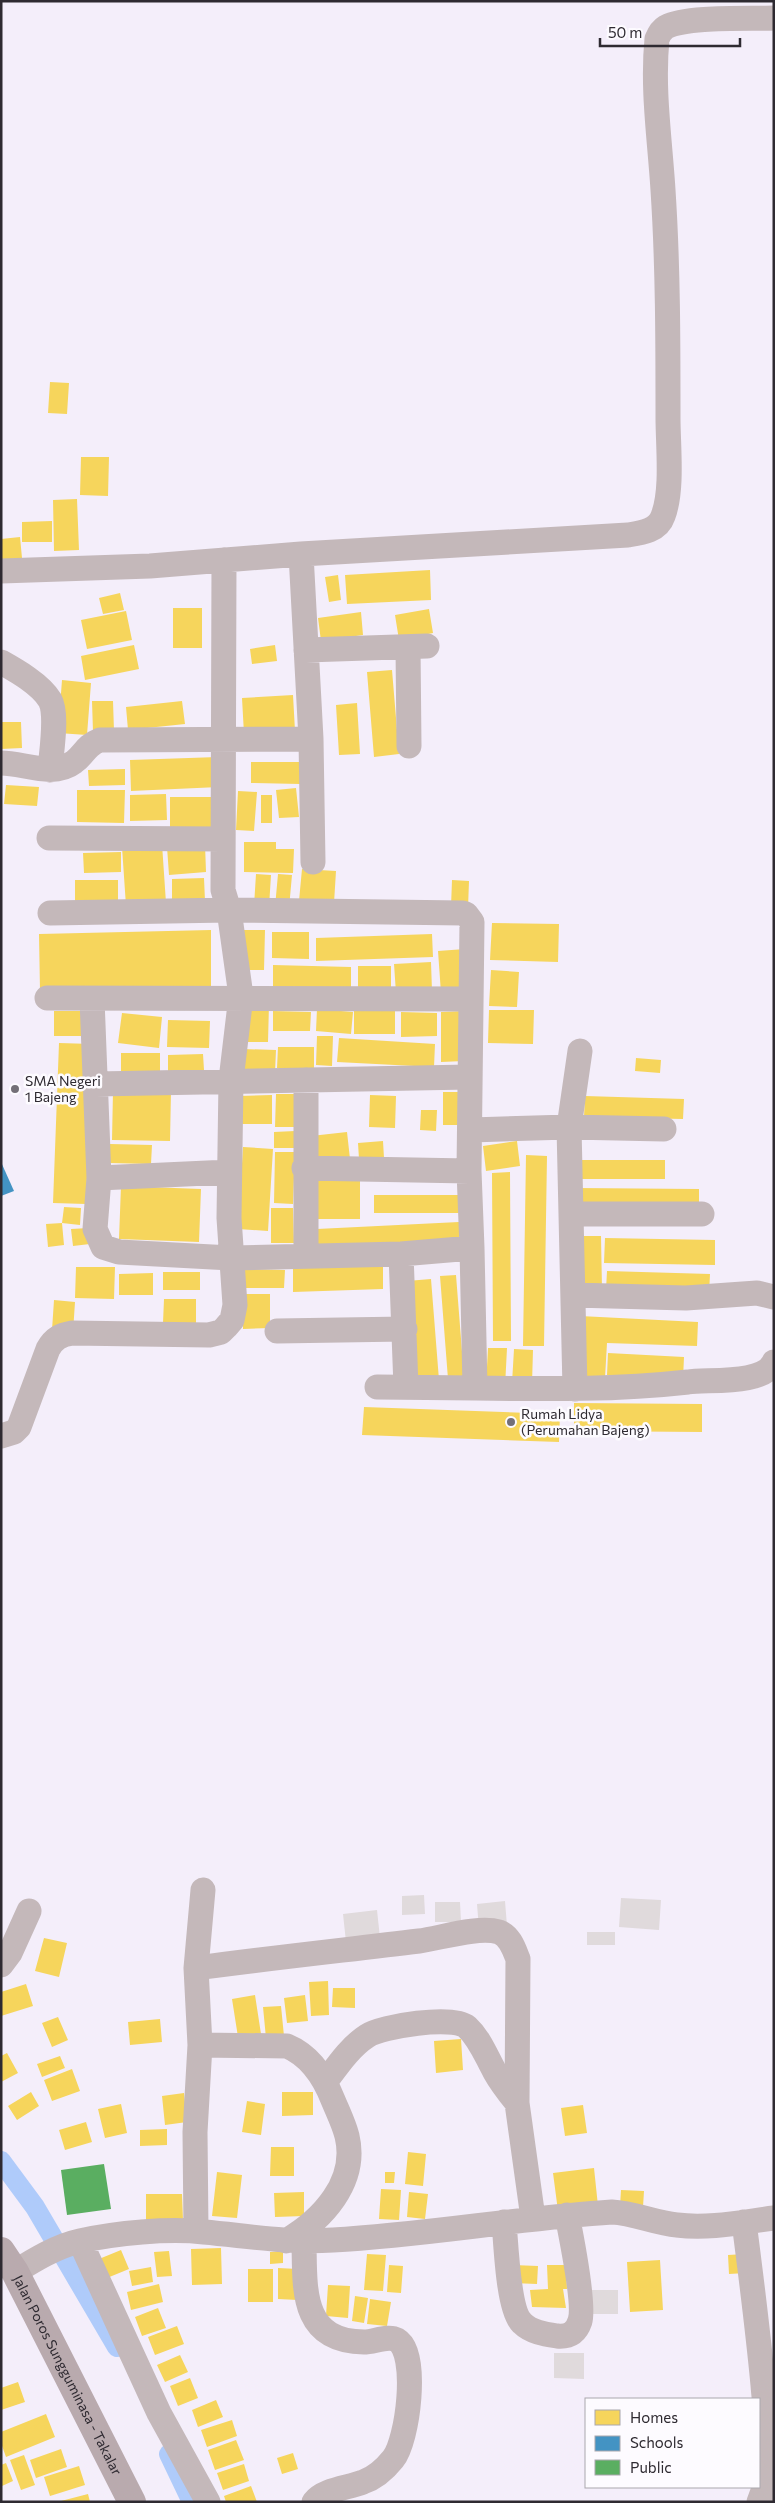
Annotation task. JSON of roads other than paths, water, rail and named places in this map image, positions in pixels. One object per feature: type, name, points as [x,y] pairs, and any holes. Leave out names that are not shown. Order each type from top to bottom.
[{"type":"highway","name":"Jalan Poros Sungguminasa - Takalar","points":[[16,2262],[132,2502]]},
{"type":"street","points":[[1,571],[74,570],[301,554],[628,535],[645,532],[658,524],[663,516],[667,492],[668,378],[667,255],[657,92],[657,39],[660,32],[667,27],[688,22],[774,18]]},
{"type":"street","points":[[301,554],[311,739],[313,862]]},
{"type":"street","points":[[1,1436],[14,1432],[18,1428],[48,1348],[54,1340],[62,1335],[72,1333],[209,1335],[221,1332],[232,1320],[234,1305],[229,1172],[231,1080],[241,996],[229,910],[223,890],[224,560]]},
{"type":"street","points":[[306,650],[417,646],[408,746]]},
{"type":"street","points":[[1,662],[19,672],[50,701],[53,721],[50,770]]},
{"type":"street","points":[[1,763],[50,770],[73,763],[90,744],[100,740],[311,739]]},
{"type":"street","points":[[49,838],[224,839]]},
{"type":"street","points":[[50,913],[229,910],[466,914],[473,929],[469,1172],[475,1388]]},
{"type":"street","points":[[46,998],[241,996],[471,999]]},
{"type":"street","points":[[92,999],[99,1178],[96,1229],[103,1247],[119,1252],[231,1258],[401,1254],[472,1248]]},
{"type":"street","points":[[575,1389],[569,1128],[580,1052]]},
{"type":"street","points":[[96,1084],[470,1077]]},
{"type":"street","points":[[306,1080],[304,1168],[306,1256]]},
{"type":"street","points":[[471,1130],[664,1129]]},
{"type":"street","points":[[304,1168],[469,1172]]},
{"type":"street","points":[[99,1178],[229,1172]]},
{"type":"street","points":[[571,1214],[702,1214]]},
{"type":"street","points":[[401,1254],[406,1387]]},
{"type":"street","points":[[573,1295],[686,1298],[757,1293],[774,1297]]},
{"type":"street","points":[[278,1330],[405,1329]]},
{"type":"street","points":[[377,1387],[575,1389],[671,1385],[688,1382],[730,1381],[760,1374],[772,1366],[774,1362]]},
{"type":"street","points":[[196,2231],[195,2132],[200,2045],[196,1968],[203,1890]]},
{"type":"street","points":[[1,1965],[10,1953],[29,1911]]},
{"type":"street","points":[[196,1968],[420,1941],[478,1931],[496,1932],[505,1935],[518,1959],[517,2103],[533,2218]]},
{"type":"street","points":[[326,2081],[356,2044],[368,2035],[386,2028],[448,2021],[464,2025],[476,2037],[495,2072],[517,2103]]},
{"type":"street","points":[[200,2045],[287,2046],[298,2050],[326,2081],[347,2136],[350,2156],[347,2176],[332,2202],[295,2241]]},
{"type":"street","points":[[16,2262],[74,2243],[160,2231],[196,2231],[295,2241],[333,2240],[568,2215],[625,2213],[678,2225],[744,2222],[774,2218]]},
{"type":"street","points":[[504,2222],[511,2290],[518,2317],[522,2323],[542,2334],[563,2336],[576,2330],[581,2319],[577,2271],[568,2215]]},
{"type":"street","points":[[744,2222],[759,2334],[768,2463],[765,2487],[759,2502]]},
{"type":"street","points":[[295,2241],[307,2303],[321,2327],[338,2339],[353,2342],[372,2342],[387,2338],[396,2340],[407,2352],[407,2421],[400,2448],[393,2459],[378,2475],[364,2482],[328,2494],[314,2502]]},
{"type":"street","points":[[74,2243],[159,2413],[208,2502]]},
{"type":"waterway","points":[[1,2161],[35,2207],[117,2347]]},
{"type":"waterway","points":[[169,2454],[192,2502]]},
{"type":"place","name":"SMA Negeri 1 Bajeng","points":[[15,1089]]},
{"type":"place","name":"Rumah Lidya (Perumahan Bajeng)","points":[[511,1422]]}]
